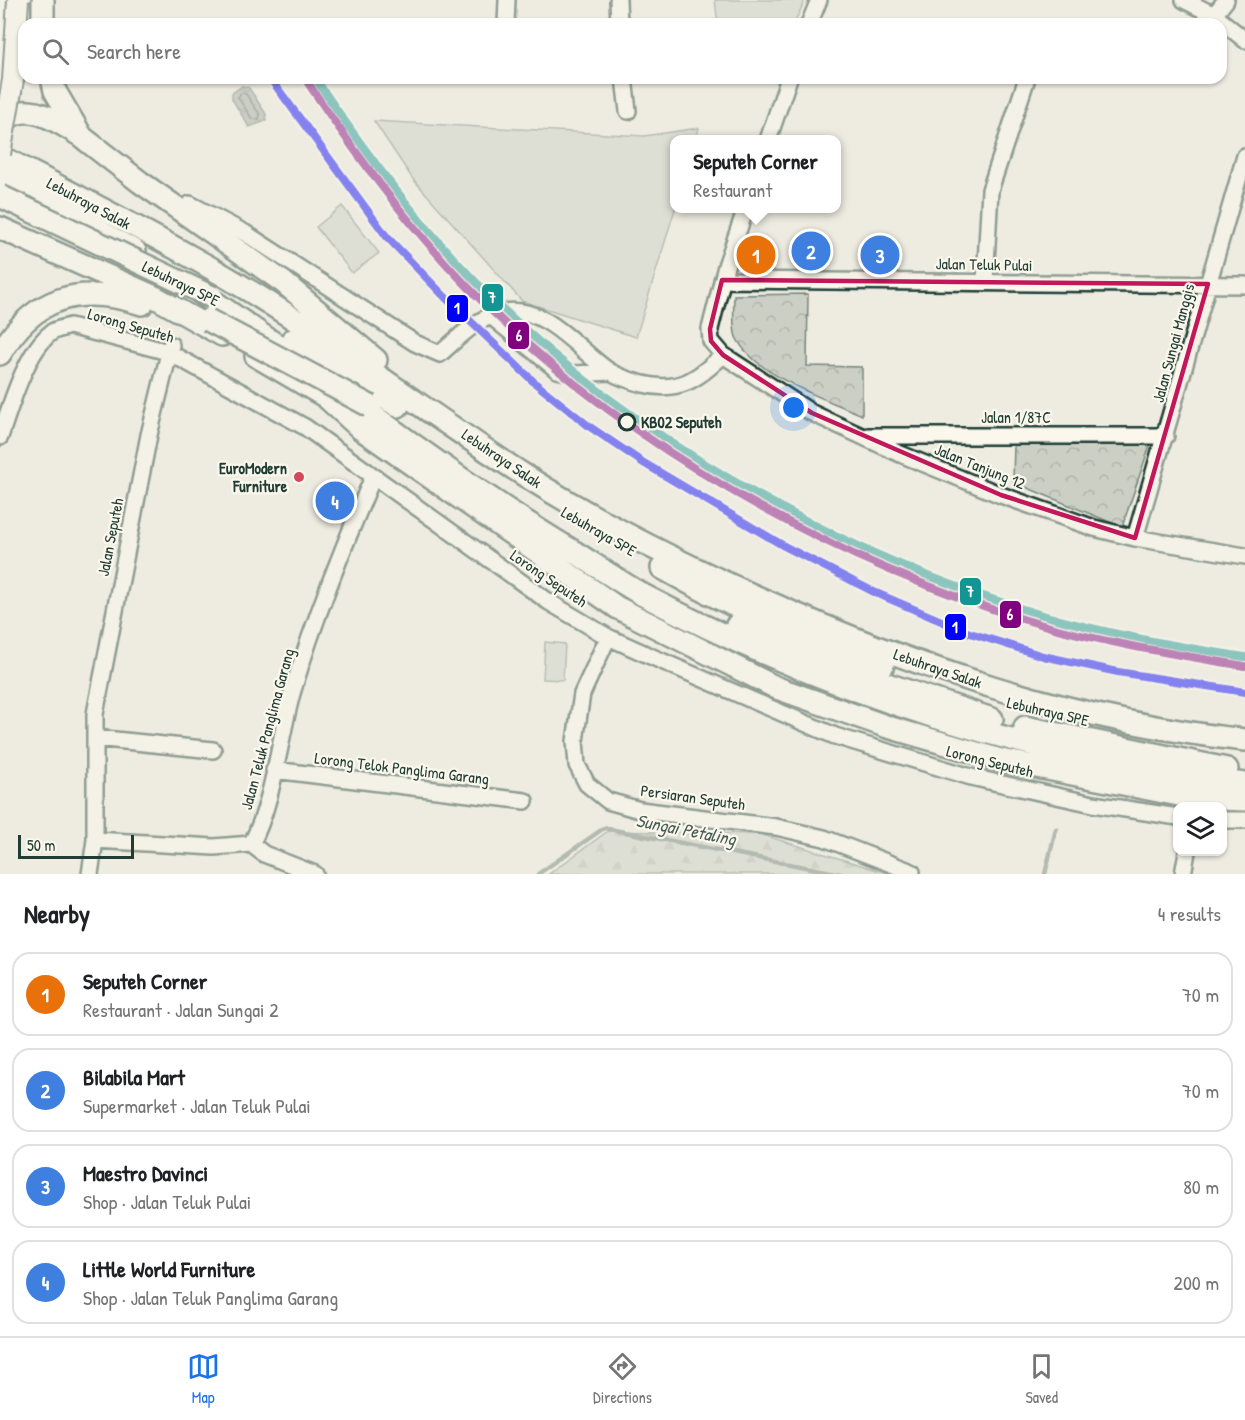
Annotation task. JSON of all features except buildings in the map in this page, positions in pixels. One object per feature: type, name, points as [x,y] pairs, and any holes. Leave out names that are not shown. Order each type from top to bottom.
[{"type":"highway","points":[[43,0],[43,18]]},
{"type":"highway","points":[[53,84],[55,91],[82,137]]},
{"type":"highway","points":[[0,126],[14,113],[28,110],[55,120],[82,137],[186,215],[284,282],[460,430]]},
{"type":"highway","name":"Lebuhraya Salak","points":[[0,155],[48,191]]},
{"type":"highway","name":"Lebuhraya Salak","points":[[0,176],[48,191],[228,278],[460,430],[524,475],[671,558],[849,638],[1027,698],[1178,733],[1245,740]]},
{"type":"highway","points":[[48,191],[262,333],[497,506],[642,594],[780,660],[938,720]]},
{"type":"highway","name":"Lebuhraya SPE","points":[[0,196],[212,297],[292,340],[387,398],[503,476],[722,602],[850,654],[983,697],[1116,726],[1245,749]]},
{"type":"highway","points":[[0,227],[155,297],[327,398],[393,430]]},
{"type":"highway","name":"Lebuhraya SPE","points":[[0,227],[208,320],[375,408],[607,564],[715,616],[844,670],[976,715],[1107,746],[1245,773]]},
{"type":"highway","points":[[0,354],[21,322],[47,304],[69,297],[115,296],[200,322]]},
{"type":"highway","points":[[327,398],[361,429],[618,608],[777,688],[888,727],[1000,760],[1194,798],[1245,800]]},
{"type":"highway","points":[[777,688],[938,720],[1100,760],[1192,778],[1245,784]]},
{"type":"main road","points":[[0,155],[13,80],[18,0]]},
{"type":"main road","points":[[0,6],[6,41],[0,107]]},
{"type":"street","points":[[506,18],[507,0]]},
{"type":"street","points":[[618,0],[619,18]]},
{"type":"street","points":[[811,18],[819,0]]},
{"type":"street","points":[[1184,0],[1218,18]]},
{"type":"street","points":[[1214,15],[1226,0]]},
{"type":"street","points":[[1227,25],[1245,40]]},
{"type":"street","points":[[625,84],[628,111]]},
{"type":"street","points":[[770,135],[787,84]]},
{"type":"street","points":[[985,282],[990,190],[1026,84]]},
{"type":"street","name":"Jalan Sungai Manggis","points":[[1135,538],[1245,156]]},
{"type":"street","points":[[186,215],[190,204],[245,233],[415,343],[441,354],[479,322],[504,312],[536,315],[610,372],[637,382],[672,387],[690,383],[702,376],[723,355],[711,340],[710,329],[722,280],[744,213]]},
{"type":"street","name":"Jalan Teluk Pulai","points":[[722,280],[1245,285]]},
{"type":"street","points":[[492,317],[557,370],[575,374],[610,372]]},
{"type":"street","name":"Lorong Seputeh","points":[[0,437],[31,360],[42,342],[54,331],[70,326],[169,348],[305,427],[346,454],[373,477],[549,602],[608,637],[835,736],[971,777],[1094,804],[1173,816]]},
{"type":"street","name":"Jalan Seputeh","points":[[90,874],[95,840],[95,738],[98,691],[169,348]]},
{"type":"street","name":"Jalan Tanjung 12","points":[[723,355],[812,413],[1001,495],[1094,528],[1135,538],[1245,556]]},
{"type":"street","name":"Jalan 1/87C","points":[[865,436],[1166,436]]},
{"type":"street","name":"Jalan Teluk Panglima Garang","points":[[251,844],[261,822],[288,709],[329,581],[373,477]]},
{"type":"street","name":"Persiaran Seputeh","points":[[608,637],[582,694],[575,741],[577,765],[587,784],[608,801],[640,810],[776,827],[824,838],[912,872]]},
{"type":"street","points":[[95,738],[213,750]]},
{"type":"street","name":"Lorong Telok Panglima Garang","points":[[274,770],[525,801]]},
{"type":"street","points":[[1227,820],[1245,820]]},
{"type":"street","points":[[95,840],[214,847],[251,844],[264,854],[315,874]]},
{"type":"street","points":[[1183,874],[1186,856]]},
{"type":"highlighted area","points":[[722,280],[1208,284],[1135,538],[1001,495],[812,413],[723,355],[711,341],[710,329]]},
{"type":"green space","points":[[715,0],[805,0],[797,18],[717,18]]},
{"type":"green space","points":[[374,121],[644,136],[699,128],[697,135],[670,135],[670,213],[674,213],[636,337],[522,301],[412,178]]},
{"type":"green space","points":[[342,206],[379,253],[352,273],[316,227]]},
{"type":"green space","points":[[808,294],[807,366],[862,367],[862,415],[774,374],[745,351],[736,337],[734,295]]},
{"type":"green space","points":[[1152,439],[1122,527],[1013,482],[1014,444]]},
{"type":"green space","points":[[545,642],[565,644],[563,680],[543,679]]},
{"type":"green space","points":[[608,831],[760,834],[890,874],[549,874]]},
{"type":"water","points":[[242,86],[249,88],[266,114],[266,121],[249,127],[232,99],[232,93]]},
{"type":"waterway","name":"Sungai Petaling","points":[[538,874],[604,828],[841,874]]},
{"type":"waterway","name":"Sungai Petaling","points":[[1045,874],[1056,829]]},
{"type":"transit line","name":"1","points":[[274,84],[387,237],[445,297],[535,383],[590,427],[642,462],[784,546],[876,593],[967,632],[1043,656],[1118,672],[1245,692]]},
{"type":"transit line","name":"6","points":[[309,84],[344,136],[423,237],[466,285],[525,342],[590,395],[658,445],[730,490],[804,530],[881,566],[958,597],[1036,623],[1087,636],[1139,648],[1244,666]]},
{"type":"transit line","name":"7","points":[[319,84],[390,182],[473,279],[532,335],[595,388],[664,437],[735,482],[809,522],[885,558],[962,588],[1039,614],[1090,628],[1245,657]]},
{"type":"place","name":"Bilabila Mart","points":[[811,251]]},
{"type":"place","name":"Seputeh Corner","points":[[756,255]]},
{"type":"place","name":"Maestro Davinci","points":[[880,255]]},
{"type":"place","name":"KB02 Seputeh","points":[[627,422]]},
{"type":"place","name":"EuroModern Furniture","points":[[299,477]]},
{"type":"place","name":"Little World Furniture","points":[[335,501]]}]
